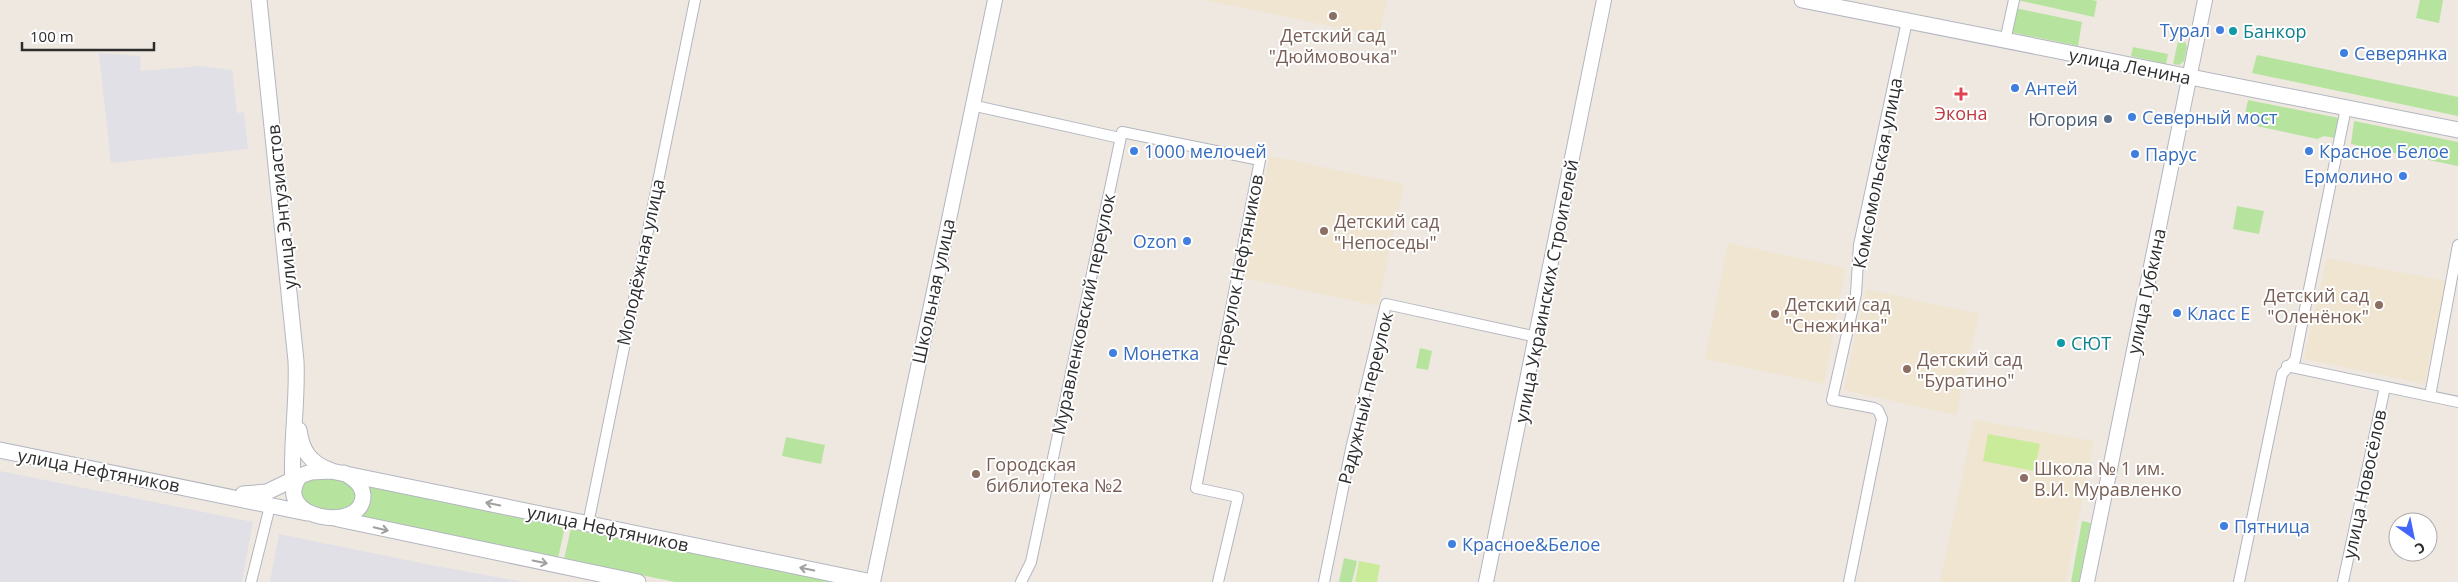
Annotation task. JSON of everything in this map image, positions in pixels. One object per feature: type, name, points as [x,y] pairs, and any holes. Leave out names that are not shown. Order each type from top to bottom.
[{"type":"main road","name":"улица Энтузиастов","points":[[259,0],[296,361],[296,414],[292,458],[295,483]]},
{"type":"main road","name":"улица Ленина","points":[[1802,0],[2458,130]]},
{"type":"main road","name":"улица Энтузиастов","points":[[296,414],[305,454],[320,466],[338,472]]},
{"type":"main road","name":"улица Нефтяников","points":[[0,450],[199,490],[268,499],[316,515],[638,582]]},
{"type":"main road","points":[[268,499],[281,480],[292,458]]},
{"type":"main road","name":"улица Нефтяников","points":[[268,499],[311,472],[338,472],[872,582]]},
{"type":"main road","name":"улица Нефтяников","points":[[334,518],[350,515],[358,509],[362,500],[362,490],[357,481],[338,472]]},
{"type":"main road","name":"улица Нефтяников","points":[[295,483],[297,504],[316,515]]},
{"type":"street","name":"Молодёжная улица","points":[[588,524],[695,0]]},
{"type":"street","name":"Школьная улица","points":[[872,582],[994,0]]},
{"type":"street","name":"улица Украинских Строителей","points":[[1486,582],[1604,0]]},
{"type":"street","points":[[2005,41],[2014,0]]},
{"type":"street","name":"улица Губкина","points":[[2087,582],[2205,0]]},
{"type":"street","name":"Комсомольская улица","points":[[1849,582],[1882,419],[1878,410],[1874,408],[1832,400],[1856,294],[1860,244],[1907,21]]},
{"type":"street","name":"переулок Нефтяников","points":[[971,105],[1260,160],[1237,268],[1196,488],[1238,497],[1218,582]]},
{"type":"street","points":[[2239,582],[2282,374],[2287,366],[2295,360],[2298,352],[2346,108]]},
{"type":"street","name":"Муравленковский переулок","points":[[1021,582],[1031,562],[1121,135]]},
{"type":"street","points":[[2430,396],[2458,245]]},
{"type":"street","name":"Радужный переулок","points":[[1324,582],[1351,449],[1386,304],[1536,337]]},
{"type":"street","points":[[2287,366],[2458,402]]},
{"type":"street","name":"улица Новосёлов","points":[[2343,582],[2385,387]]},
{"type":"street","points":[[251,582],[268,499]]},
{"type":"shaded area","name":"Детский сад \"Дюймовочка\"","points":[[1204,0],[1387,0],[1379,36]]},
{"type":"shaded area","points":[[99,53],[140,56],[141,71],[200,66],[232,70],[237,113],[244,112],[248,149],[111,163]]},
{"type":"shaded area","name":"Детский сад \"Непоседы\"","points":[[1270,156],[1404,184],[1378,306],[1244,278]]},
{"type":"shaded area","name":"Детский сад \"Снежинка\"","points":[[1728,243],[1845,268],[1824,384],[1705,359]]},
{"type":"shaded area","name":"Детский сад \"Оленёнок\"","points":[[2327,258],[2446,281],[2425,384],[2304,359]]},
{"type":"shaded area","name":"Детский сад \"Буратино\"","points":[[1866,289],[1979,314],[1956,415],[1844,390]]},
{"type":"shaded area","name":"Школа № 1 им. В.И. Муравленко","points":[[1974,420],[2094,441],[2066,582],[1940,582]]},
{"type":"shaded area","points":[[0,471],[253,522],[242,582],[0,582]]},
{"type":"shaded area","points":[[279,534],[426,564],[524,582],[270,582]]},
{"type":"green space","points":[[2017,0],[2091,0],[2097,1],[2094,17]]},
{"type":"green space","points":[[2420,0],[2443,0],[2439,23],[2416,18]]},
{"type":"green space","points":[[2015,8],[2082,22],[2078,46],[2010,32]]},
{"type":"green space","points":[[2178,41],[2185,42],[2187,47],[2184,61],[2179,65],[2173,64]]},
{"type":"green space","points":[[2133,47],[2168,54],[2166,64],[2131,56]]},
{"type":"green space","points":[[2257,55],[2458,97],[2458,116],[2252,73]]},
{"type":"green space","points":[[2248,100],[2339,118],[2335,138],[2324,136],[2317,139],[2243,123]]},
{"type":"green space","points":[[2354,121],[2458,142],[2458,166],[2351,144]]},
{"type":"green space","points":[[2237,206],[2264,211],[2259,234],[2233,229]]},
{"type":"green space","points":[[1420,348],[1432,351],[1428,370],[1416,368]]},
{"type":"green space","points":[[1988,434],[2040,444],[2034,471],[1983,461]]},
{"type":"green space","points":[[786,437],[825,445],[821,464],[782,456]]},
{"type":"green space","points":[[326,477],[346,482],[353,488],[356,498],[346,513],[307,507],[299,489],[306,480]]},
{"type":"green space","points":[[366,486],[565,527],[558,558],[359,517]]},
{"type":"green space","points":[[2082,521],[2091,523],[2079,582],[2071,582]]},
{"type":"green space","points":[[571,528],[841,582],[675,582],[564,559]]},
{"type":"green space","points":[[1344,558],[1357,561],[1352,582],[1339,582]]},
{"type":"green space","points":[[1359,561],[1380,565],[1377,582],[1355,582]]},
{"type":"place","name":"Детский сад \"Дюймовочка\"","points":[[1333,16]]},
{"type":"place","name":"Турал","points":[[2220,30]]},
{"type":"place","name":"Банкор","points":[[2233,31]]},
{"type":"place","name":"Северянка","points":[[2344,53]]},
{"type":"place","name":"Антей","points":[[2015,88]]},
{"type":"place","name":"Экона","points":[[1961,94]]},
{"type":"place","name":"Северный мост","points":[[2132,117]]},
{"type":"place","name":"Югория","points":[[2108,119]]},
{"type":"place","name":"1000 мелочей","points":[[1134,151]]},
{"type":"place","name":"Красное Белое","points":[[2309,151]]},
{"type":"place","name":"Парус","points":[[2135,154]]},
{"type":"place","name":"Ермолино","points":[[2403,176]]},
{"type":"place","name":"Детский сад \"Непоседы\"","points":[[1324,231]]},
{"type":"place","name":"Ozon","points":[[1187,241]]},
{"type":"place","name":"Детский сад \"Оленёнок\"","points":[[2379,305]]},
{"type":"place","name":"Класс Е","points":[[2177,313]]},
{"type":"place","name":"Детский сад \"Снежинка\"","points":[[1775,314]]},
{"type":"place","name":"СЮТ","points":[[2061,343]]},
{"type":"place","name":"Монетка","points":[[1113,353]]},
{"type":"place","name":"Детский сад \"Буратино\"","points":[[1907,369]]},
{"type":"place","name":"Городская библиотека №2","points":[[976,474]]},
{"type":"place","name":"Школа № 1 им. В.И. Муравленко","points":[[2024,478]]},
{"type":"place","name":"Пятница","points":[[2224,526]]},
{"type":"place","name":"Красное&Белое","points":[[1452,544]]}]
